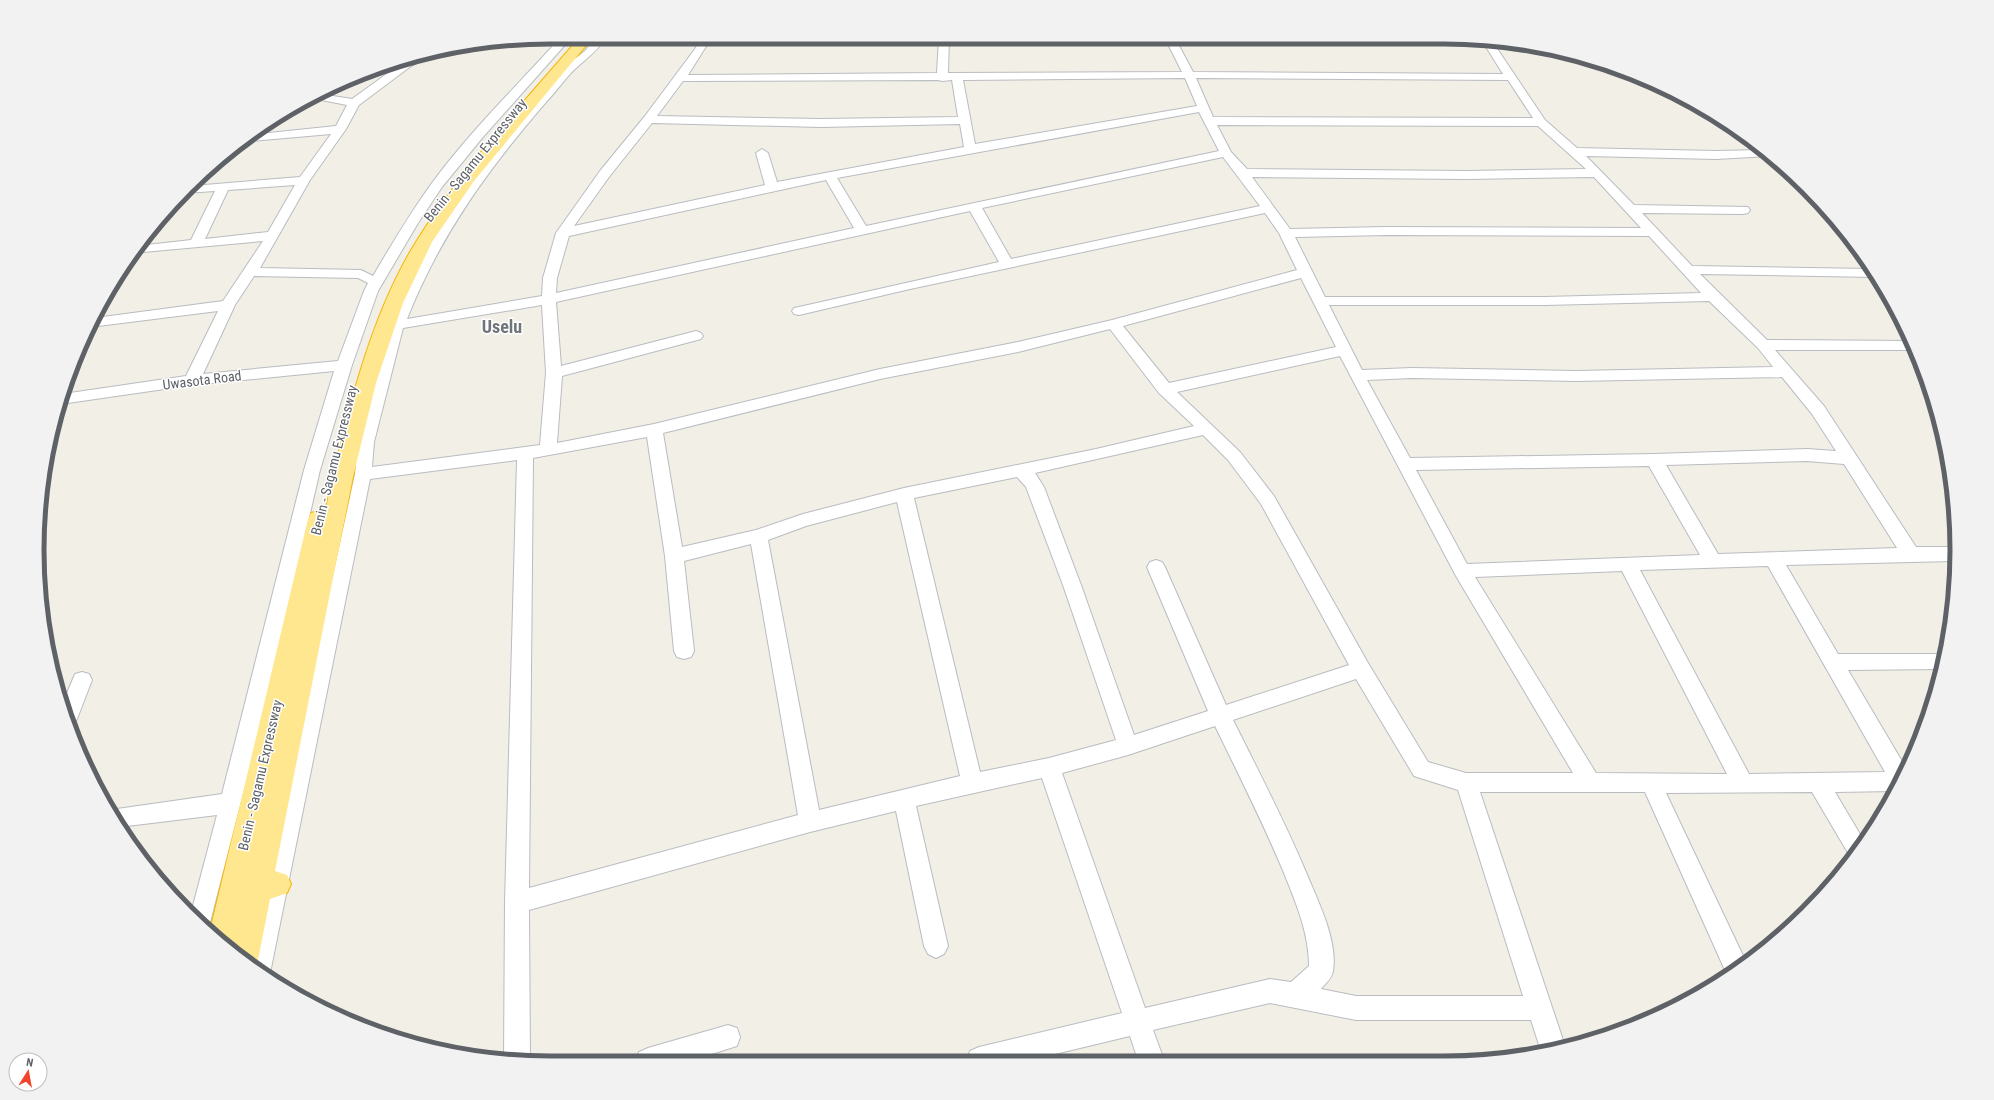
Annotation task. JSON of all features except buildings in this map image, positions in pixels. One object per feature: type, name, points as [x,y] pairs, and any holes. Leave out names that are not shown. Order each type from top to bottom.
[{"type":"highway","name":"Benin - Sagamu Expressway","points":[[223,936],[340,428],[368,333],[402,262],[428,215],[559,44]]},
{"type":"highway","points":[[245,953],[267,886],[343,477],[366,382],[394,303],[408,270],[424,242],[468,178],[581,44]]},
{"type":"street","points":[[261,965],[267,886],[363,474],[366,442],[396,325],[414,282],[446,225],[502,146],[571,67],[589,53],[596,44]]},
{"type":"street","points":[[548,450],[554,373],[549,299],[550,278],[563,233],[604,174],[649,119],[703,44]]},
{"type":"street","points":[[942,78],[944,44]]},
{"type":"street","points":[[1173,44],[1204,108],[1208,121],[1226,153],[1243,173],[1286,233],[1357,375],[1462,571],[1590,782]]},
{"type":"street","points":[[1490,46],[1541,122],[1597,173],[1713,297],[1763,345],[1818,410],[1835,434],[1848,458],[1910,553]]},
{"type":"street","points":[[192,380],[228,305],[251,272],[304,180],[340,129],[354,103],[394,69]]},
{"type":"street","points":[[678,78],[957,78],[1189,75],[1511,76]]},
{"type":"street","points":[[957,78],[970,148]]},
{"type":"street","points":[[201,917],[312,470],[344,365],[371,291],[411,223],[437,185],[527,87]]},
{"type":"street","points":[[323,97],[354,103]]},
{"type":"street","points":[[563,233],[829,175],[970,148],[1204,108]]},
{"type":"street","points":[[649,119],[821,123],[964,120]]},
{"type":"street","points":[[1208,121],[1541,122]]},
{"type":"street","points":[[257,138],[340,129]]},
{"type":"street","points":[[1573,152],[1716,155],[1757,153]]},
{"type":"street","points":[[762,153],[772,187]]},
{"type":"street","points":[[396,325],[549,299],[974,206],[1226,153]]},
{"type":"street","points":[[1243,173],[1467,175],[1597,173]]},
{"type":"street","points":[[829,175],[862,231]]},
{"type":"street","points":[[195,189],[304,180]]},
{"type":"street","points":[[196,244],[224,186]]},
{"type":"street","points":[[974,206],[1008,265]]},
{"type":"street","points":[[799,311],[910,285],[1268,208]]},
{"type":"street","points":[[1631,209],[1743,210]]},
{"type":"street","points":[[1286,233],[1387,231],[1653,232]]},
{"type":"street","points":[[144,249],[273,236]]},
{"type":"street","points":[[1689,270],[1867,273]]},
{"type":"street","points":[[251,272],[361,274],[368,279],[377,281]]},
{"type":"street","points":[[363,474],[548,450],[654,430],[880,374],[1018,347],[1114,324],[1306,272]]},
{"type":"street","points":[[1319,301],[1537,301],[1713,297]]},
{"type":"street","points":[[98,322],[228,305]]},
{"type":"street","points":[[1114,324],[1165,389],[1234,456],[1268,500],[1361,669],[1421,769],[1466,783],[1590,782],[1743,784],[1895,780]]},
{"type":"street","points":[[554,373],[696,336]]},
{"type":"street","points":[[1763,345],[1907,346]]},
{"type":"street","points":[[1165,389],[1345,350]]},
{"type":"street","name":"Uwasota Road","points":[[68,398],[192,380],[344,365]]},
{"type":"street","points":[[1357,375],[1412,373],[1576,376],[1785,372]]},
{"type":"street","points":[[674,556],[758,536],[803,520],[904,494],[1021,471],[1206,429]]},
{"type":"street","points":[[654,430],[674,556],[684,651]]},
{"type":"street","points":[[517,1055],[516,902],[525,453]]},
{"type":"street","points":[[1405,464],[1654,460],[1807,455],[1848,458]]},
{"type":"street","points":[[1654,460],[1713,561]]},
{"type":"street","points":[[1021,471],[1030,478],[1035,487],[1072,584],[1128,746]]},
{"type":"street","points":[[904,494],[972,783]]},
{"type":"street","points":[[758,536],[810,822]]},
{"type":"street","points":[[1462,571],[1592,564],[1773,559],[1910,553],[1950,554]]},
{"type":"street","points":[[1773,559],[1834,662],[1897,775]]},
{"type":"street","points":[[1627,564],[1743,784]]},
{"type":"street","points":[[1156,567],[1220,715],[1276,826],[1313,916],[1321,950],[1321,971],[1311,982],[1294,995]]},
{"type":"street","points":[[1834,662],[1937,661]]},
{"type":"street","points":[[516,902],[810,822],[972,783],[1049,767],[1128,746],[1361,669]]},
{"type":"street","points":[[70,711],[82,680]]},
{"type":"street","points":[[1049,767],[1149,1056]]},
{"type":"street","points":[[1466,783],[1551,1044]]},
{"type":"street","points":[[1651,783],[1734,964]]},
{"type":"street","points":[[1818,783],[1854,845]]},
{"type":"street","points":[[904,799],[936,946]]},
{"type":"street","points":[[121,817],[230,803]]},
{"type":"street","points":[[996,1056],[1270,991],[1356,1008],[1540,1008]]},
{"type":"street","points":[[667,1056],[728,1037]]},
{"type":"district","name":"Uselu","points":[[502,327]]}]
